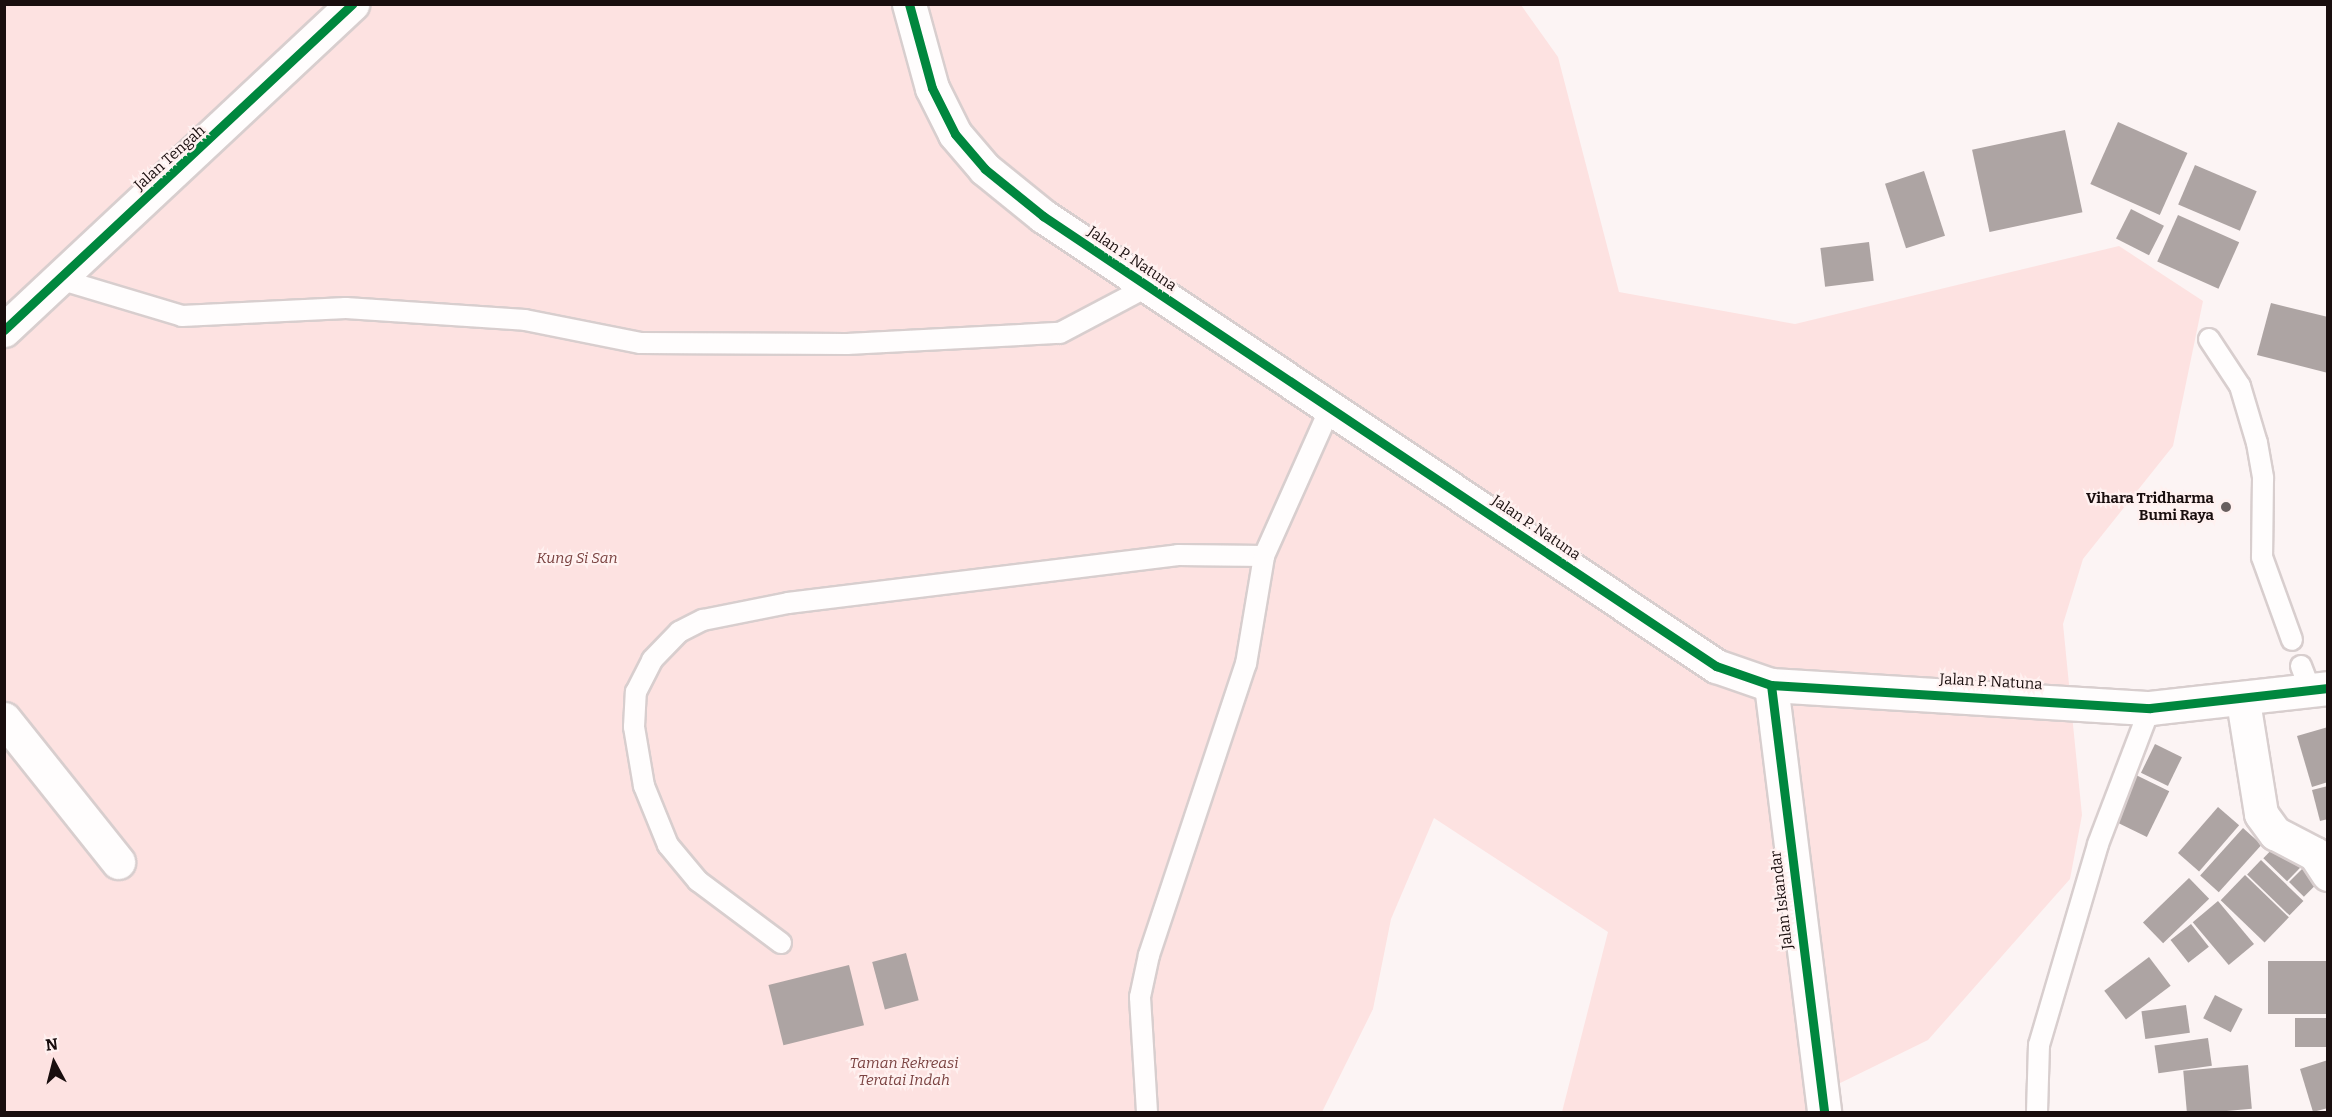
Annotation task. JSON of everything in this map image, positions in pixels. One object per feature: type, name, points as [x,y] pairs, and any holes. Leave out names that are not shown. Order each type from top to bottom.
[{"type":"street","name":"Jalan Tengah","points":[[4,330],[352,4]]},
{"type":"street","name":"Jalan P. Natuna","points":[[909,4],[932,88],[955,134],[986,169],[1043,216],[1329,411],[1533,542],[1633,615],[1716,666],[1771,685],[2150,708],[2243,701],[2313,682]]},
{"type":"street","name":"Jalan Iskandar","points":[[1771,685],[1824,1113]]},
{"type":"street","points":[[2243,701],[2261,814],[2275,833],[2315,854],[2328,874]]},
{"type":"street","points":[[4,718],[118,862]]},
{"type":"lane","points":[[59,279],[182,316],[346,308],[525,320],[640,343],[847,344],[1060,333],[1147,287]]},
{"type":"lane","points":[[2209,339],[2240,386],[2256,443],[2263,477],[2262,557],[2292,640]]},
{"type":"lane","points":[[1147,1113],[1140,998],[1147,965],[1246,664],[1264,556],[1329,411]]},
{"type":"lane","points":[[781,943],[698,881],[668,845],[644,786],[634,727],[636,692],[652,660],[679,632],[703,620],[788,603],[1178,555],[1264,556]]},
{"type":"lane","points":[[2037,1113],[2039,1045],[2098,844],[2150,708]]},
{"type":"green space","name":"Kung Si San","points":[[5,5],[1521,5],[1558,57],[1619,292],[1795,324],[2119,246],[2203,301],[2173,446],[2083,559],[2063,624],[2082,815],[2070,879],[1928,1040],[1828,1089],[1819,1112],[1562,1112],[1608,932],[1434,818],[1391,919],[1373,1009],[1322,1112],[5,1112]]},
{"type":"building","points":[[2118,122],[2187,153],[2160,215],[2090,184]]},
{"type":"building","points":[[2065,130],[2082,212],[1990,232],[1972,150]]},
{"type":"building","points":[[2195,165],[2257,191],[2240,231],[2178,205]]},
{"type":"building","points":[[1924,171],[1945,236],[1906,248],[1885,184]]},
{"type":"building","points":[[2131,209],[2164,226],[2149,255],[2116,238]]},
{"type":"building","points":[[2178,215],[2239,242],[2218,289],[2157,262]]},
{"type":"building","points":[[1869,242],[1874,281],[1825,287],[1820,248]]},
{"type":"building","points":[[2271,303],[2328,317],[2328,373],[2257,355]]},
{"type":"building","points":[[2328,727],[2328,782],[2312,787],[2297,736]]},
{"type":"building","points":[[2155,744],[2182,757],[2168,786],[2141,773]]},
{"type":"building","points":[[2136,775],[2169,791],[2147,837],[2114,821]]},
{"type":"building","points":[[2328,786],[2328,819],[2320,821],[2312,790]]},
{"type":"building","points":[[2218,807],[2239,825],[2199,871],[2178,853]]},
{"type":"building","points":[[2243,828],[2262,845],[2219,892],[2200,876]]},
{"type":"building","points":[[2280,841],[2304,864],[2287,881],[2263,858]]},
{"type":"building","points":[[2261,860],[2303,901],[2290,915],[2247,874]]},
{"type":"building","points":[[2306,865],[2321,880],[2304,897],[2289,882]]},
{"type":"building","points":[[2245,875],[2289,917],[2265,943],[2221,900]]},
{"type":"building","points":[[2189,878],[2209,899],[2163,943],[2143,922]]},
{"type":"building","points":[[2218,901],[2254,944],[2229,965],[2193,922]]},
{"type":"building","points":[[2191,924],[2209,947],[2188,963],[2171,940]]},
{"type":"building","points":[[906,953],[919,1000],[885,1009],[872,962]]},
{"type":"building","points":[[2149,957],[2171,986],[2126,1019],[2104,991]]},
{"type":"building","points":[[2268,961],[2328,961],[2328,1014],[2268,1014]]},
{"type":"building","points":[[849,965],[864,1025],[783,1045],[768,985]]},
{"type":"building","points":[[2215,995],[2243,1009],[2231,1032],[2203,1018]]},
{"type":"building","points":[[2186,1005],[2190,1033],[2145,1039],[2141,1011]]},
{"type":"building","points":[[2295,1018],[2328,1018],[2328,1047],[2295,1047]]},
{"type":"building","points":[[2208,1038],[2212,1066],[2158,1073],[2155,1046]]},
{"type":"building","points":[[2328,1060],[2328,1108],[2313,1112],[2300,1069]]},
{"type":"building","points":[[2248,1065],[2252,1109],[2187,1112],[2183,1071]]},
{"type":"cycle path","points":[[4,330],[352,4]]},
{"type":"cycle path","points":[[909,4],[932,88],[955,134],[985,169],[1043,216],[1716,666],[1771,685],[2150,708],[2328,688]]},
{"type":"cycle path","points":[[1771,685],[1824,1112]]},
{"type":"place","name":"Vihara Tridharma Bumi Raya","points":[[2226,507]]},
{"type":"park label","name":"Taman Rekreasi Teratai Indah","points":[[904,1072]]}]
